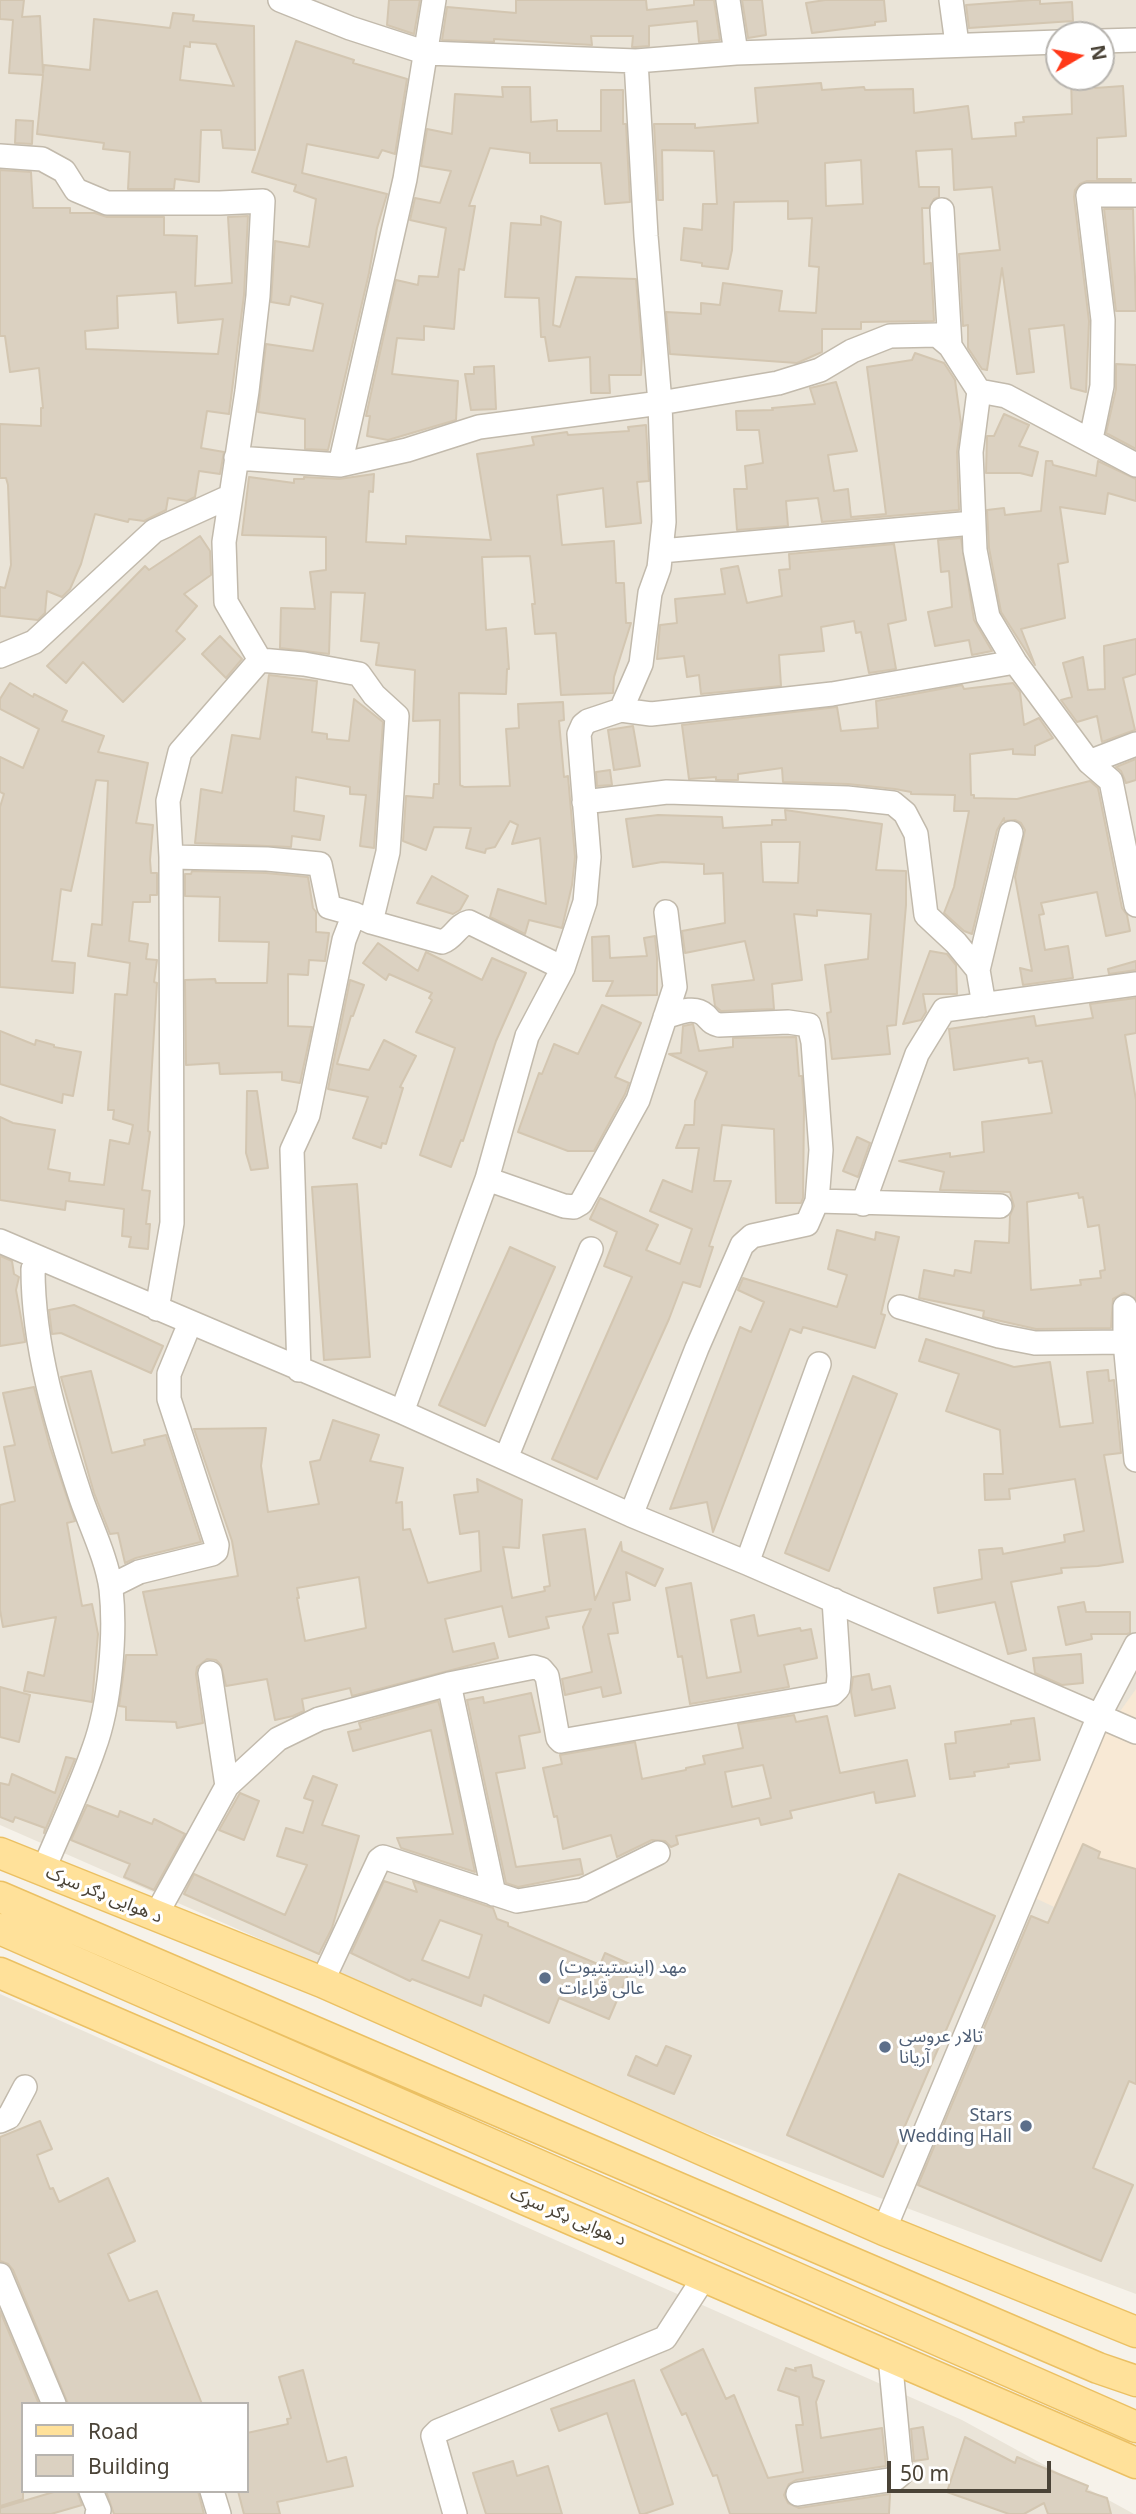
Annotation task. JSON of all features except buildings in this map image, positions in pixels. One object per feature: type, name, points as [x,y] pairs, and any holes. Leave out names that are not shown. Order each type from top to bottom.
[{"type":"main road","name":"د هوایی ډګر سړک","points":[[0,1853],[322,1982],[884,2230],[1136,2332]]},
{"type":"main road","points":[[0,1897],[1086,2363],[1136,2381]]},
{"type":"main road","points":[[0,1928],[1136,2427]]},
{"type":"main road","name":"د هوایی ډګر سړک","points":[[0,1973],[1136,2463]]},
{"type":"street","points":[[280,0],[350,28],[427,53],[636,61],[736,53],[1045,42]]},
{"type":"street","points":[[340,465],[405,179],[434,0]]},
{"type":"street","points":[[728,0],[736,53]]},
{"type":"street","points":[[951,0],[957,44]]},
{"type":"street","points":[[1115,41],[1136,40]]},
{"type":"street","points":[[621,710],[641,664],[650,593],[659,568],[664,522],[660,403],[646,236],[636,61]]},
{"type":"street","points":[[0,156],[42,159],[64,171],[76,190],[107,203],[263,201],[258,296],[247,391],[224,542],[226,603],[260,660]]},
{"type":"street","points":[[1090,439],[1102,386],[1103,320],[1088,195],[1136,195]]},
{"type":"street","points":[[942,210],[950,346]]},
{"type":"street","points":[[236,458],[340,465],[407,450],[479,427],[660,403],[778,383],[820,370],[852,351],[890,337],[937,335],[950,346],[979,391],[971,452],[973,523],[975,550],[988,617],[1015,662],[1089,762],[1111,781],[1136,905]]},
{"type":"street","points":[[979,391],[1006,396],[1136,465]]},
{"type":"street","points":[[0,656],[34,642],[154,531],[231,496]]},
{"type":"street","points":[[661,551],[973,523]]},
{"type":"street","points":[[157,1309],[172,1223],[168,801],[180,752],[260,660]]},
{"type":"street","points":[[260,660],[304,664],[359,674],[374,695],[397,716],[387,852],[362,918],[344,940],[308,1115],[292,1150],[299,1370]]},
{"type":"street","points":[[402,1412],[487,1179],[527,1035],[563,968],[585,902],[589,857],[579,734],[583,725],[621,710],[651,713],[832,694],[1015,662]]},
{"type":"street","points":[[1089,762],[1136,744]]},
{"type":"street","points":[[584,802],[667,792],[847,797],[892,803],[905,813],[916,834],[926,915],[956,943],[978,970]]},
{"type":"street","points":[[984,1005],[978,970],[1011,833]]},
{"type":"street","points":[[170,857],[267,859],[320,864],[328,907],[442,942],[450,940],[462,924],[469,922],[563,968]]},
{"type":"street","points":[[487,1179],[564,1206],[574,1207],[581,1203],[638,1100],[675,987],[666,912]]},
{"type":"street","points":[[863,1204],[917,1054],[944,1010],[1136,984]]},
{"type":"street","points":[[631,1516],[697,1348],[742,1245],[752,1236],[807,1224],[817,1201],[821,1150],[813,1042],[809,1025],[788,1022],[719,1025],[712,1024],[701,1012],[692,1009],[665,1017]]},
{"type":"street","points":[[817,1201],[1000,1206]]},
{"type":"street","points":[[0,1241],[402,1412],[631,1516],[834,1600],[1136,1732]]},
{"type":"street","points":[[506,1458],[591,1249]]},
{"type":"street","points":[[42,1259],[33,1269],[33,1292],[43,1363],[81,1497],[111,1586],[112,1619],[107,1695],[95,1746],[43,1871]]},
{"type":"street","points":[[900,1307],[999,1336],[1035,1343],[1125,1342]]},
{"type":"street","points":[[1125,1307],[1125,1342],[1136,1460]]},
{"type":"street","points":[[111,1586],[139,1572],[216,1551],[217,1545],[169,1399],[169,1374],[190,1323]]},
{"type":"street","points":[[747,1563],[819,1364]]},
{"type":"street","points":[[156,1915],[227,1786],[278,1739],[319,1719],[449,1684],[534,1667],[541,1669],[547,1676],[558,1738],[561,1741],[832,1694],[838,1688],[839,1676],[834,1600]]},
{"type":"street","points":[[884,2230],[1099,1716],[1136,1645]]},
{"type":"street","points":[[210,1673],[227,1786]]},
{"type":"street","points":[[449,1684],[494,1894]]},
{"type":"street","points":[[322,1982],[379,1860],[383,1857],[517,1901],[583,1890],[658,1853]]},
{"type":"street","points":[[0,2121],[9,2117],[25,2087]]},
{"type":"street","points":[[0,2275],[53,2402]]},
{"type":"street","points":[[455,2514],[433,2436],[438,2431],[665,2338],[705,2276]]},
{"type":"street","points":[[798,2494],[895,2479],[901,2474],[890,2357]]},
{"type":"street","points":[[92,2493],[99,2510],[97,2514]]},
{"type":"street","points":[[213,2493],[219,2514]]},
{"type":"shaded area","points":[[0,0],[1136,0],[1136,2294],[680,2123],[0,1825]]},
{"type":"shaded area","points":[[1136,1689],[1136,1945],[1035,1898],[1096,1745]]},
{"type":"shaded area","points":[[0,1994],[962,2420],[1134,2514],[0,2514]]},
{"type":"place","name":"مهد (اینستیتیوت) عالی قراءات","points":[[545,1978]]},
{"type":"place","name":"تالار عروسی آریانا","points":[[885,2047]]},
{"type":"place","name":"Stars Wedding Hall","points":[[1026,2126]]}]
